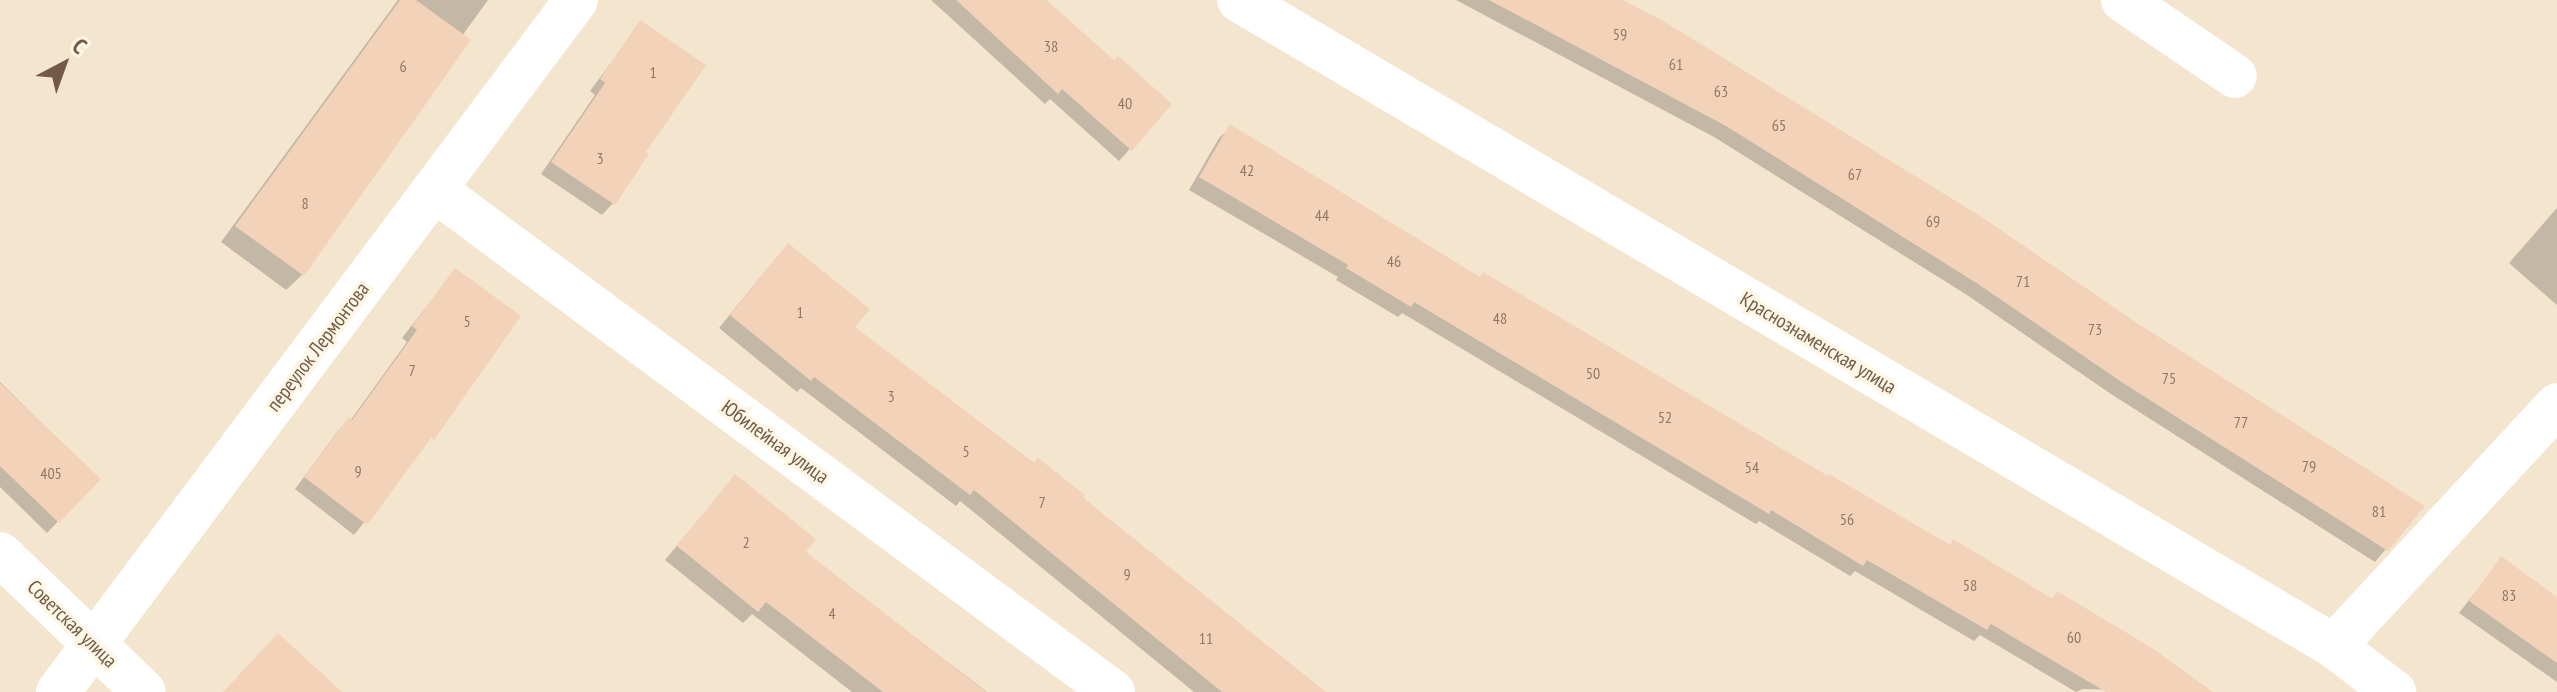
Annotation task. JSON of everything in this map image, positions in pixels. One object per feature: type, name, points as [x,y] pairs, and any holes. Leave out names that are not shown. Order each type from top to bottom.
[{"type":"street","name":"переулок Лермонтова","points":[[58,692],[576,0]]},
{"type":"street","name":"Краснознаменская улица","points":[[1239,0],[2334,646],[2394,692]]},
{"type":"street","points":[[2123,0],[2235,76]]},
{"type":"street","name":"Юбилейная улица","points":[[436,191],[1113,692]]},
{"type":"street","points":[[2334,646],[2557,405]]},
{"type":"street","name":"Советская улица","points":[[0,554],[144,692]]},
{"type":"shaded area","points":[[0,0],[2557,0],[2557,692],[0,692]]},
{"type":"building","points":[[400,0],[416,0],[471,40],[304,276],[235,226]]},
{"type":"building","points":[[956,0],[1046,0],[1114,60],[1118,56],[1172,104],[1132,151],[1062,89],[1058,94]]},
{"type":"building","points":[[1489,0],[1623,0],[1665,22],[1980,216],[2140,325],[2425,506],[2388,551],[2123,383],[1978,284],[1726,126]]},
{"type":"building","points":[[640,20],[706,65],[646,152],[649,154],[615,205],[551,162],[605,83],[600,79]]},
{"type":"building","points":[[1230,124],[1480,277],[1483,272],[1950,545],[1953,539],[2053,599],[2057,591],[2152,648],[2213,692],[2106,692],[1991,624],[1987,630],[1867,560],[1863,566],[1771,510],[1769,514],[1414,302],[1411,307],[1346,268],[1348,265],[1199,177]]},
{"type":"building","points":[[788,243],[870,309],[855,327],[1034,463],[1038,458],[1085,495],[1083,498],[1326,692],[1222,692],[974,490],[970,495],[814,377],[811,381],[730,315]]},
{"type":"building","points":[[455,268],[521,316],[434,440],[431,438],[367,525],[304,477],[349,417],[352,420],[417,330],[412,326]]},
{"type":"building","points":[[0,383],[101,479],[59,523],[0,466]]},
{"type":"building","points":[[735,474],[816,539],[806,552],[986,692],[883,692],[766,602],[758,612],[677,546]]},
{"type":"building","points":[[2501,556],[2557,597],[2557,663],[2469,601]]},
{"type":"building","points":[[278,633],[342,692],[223,692]]}]
